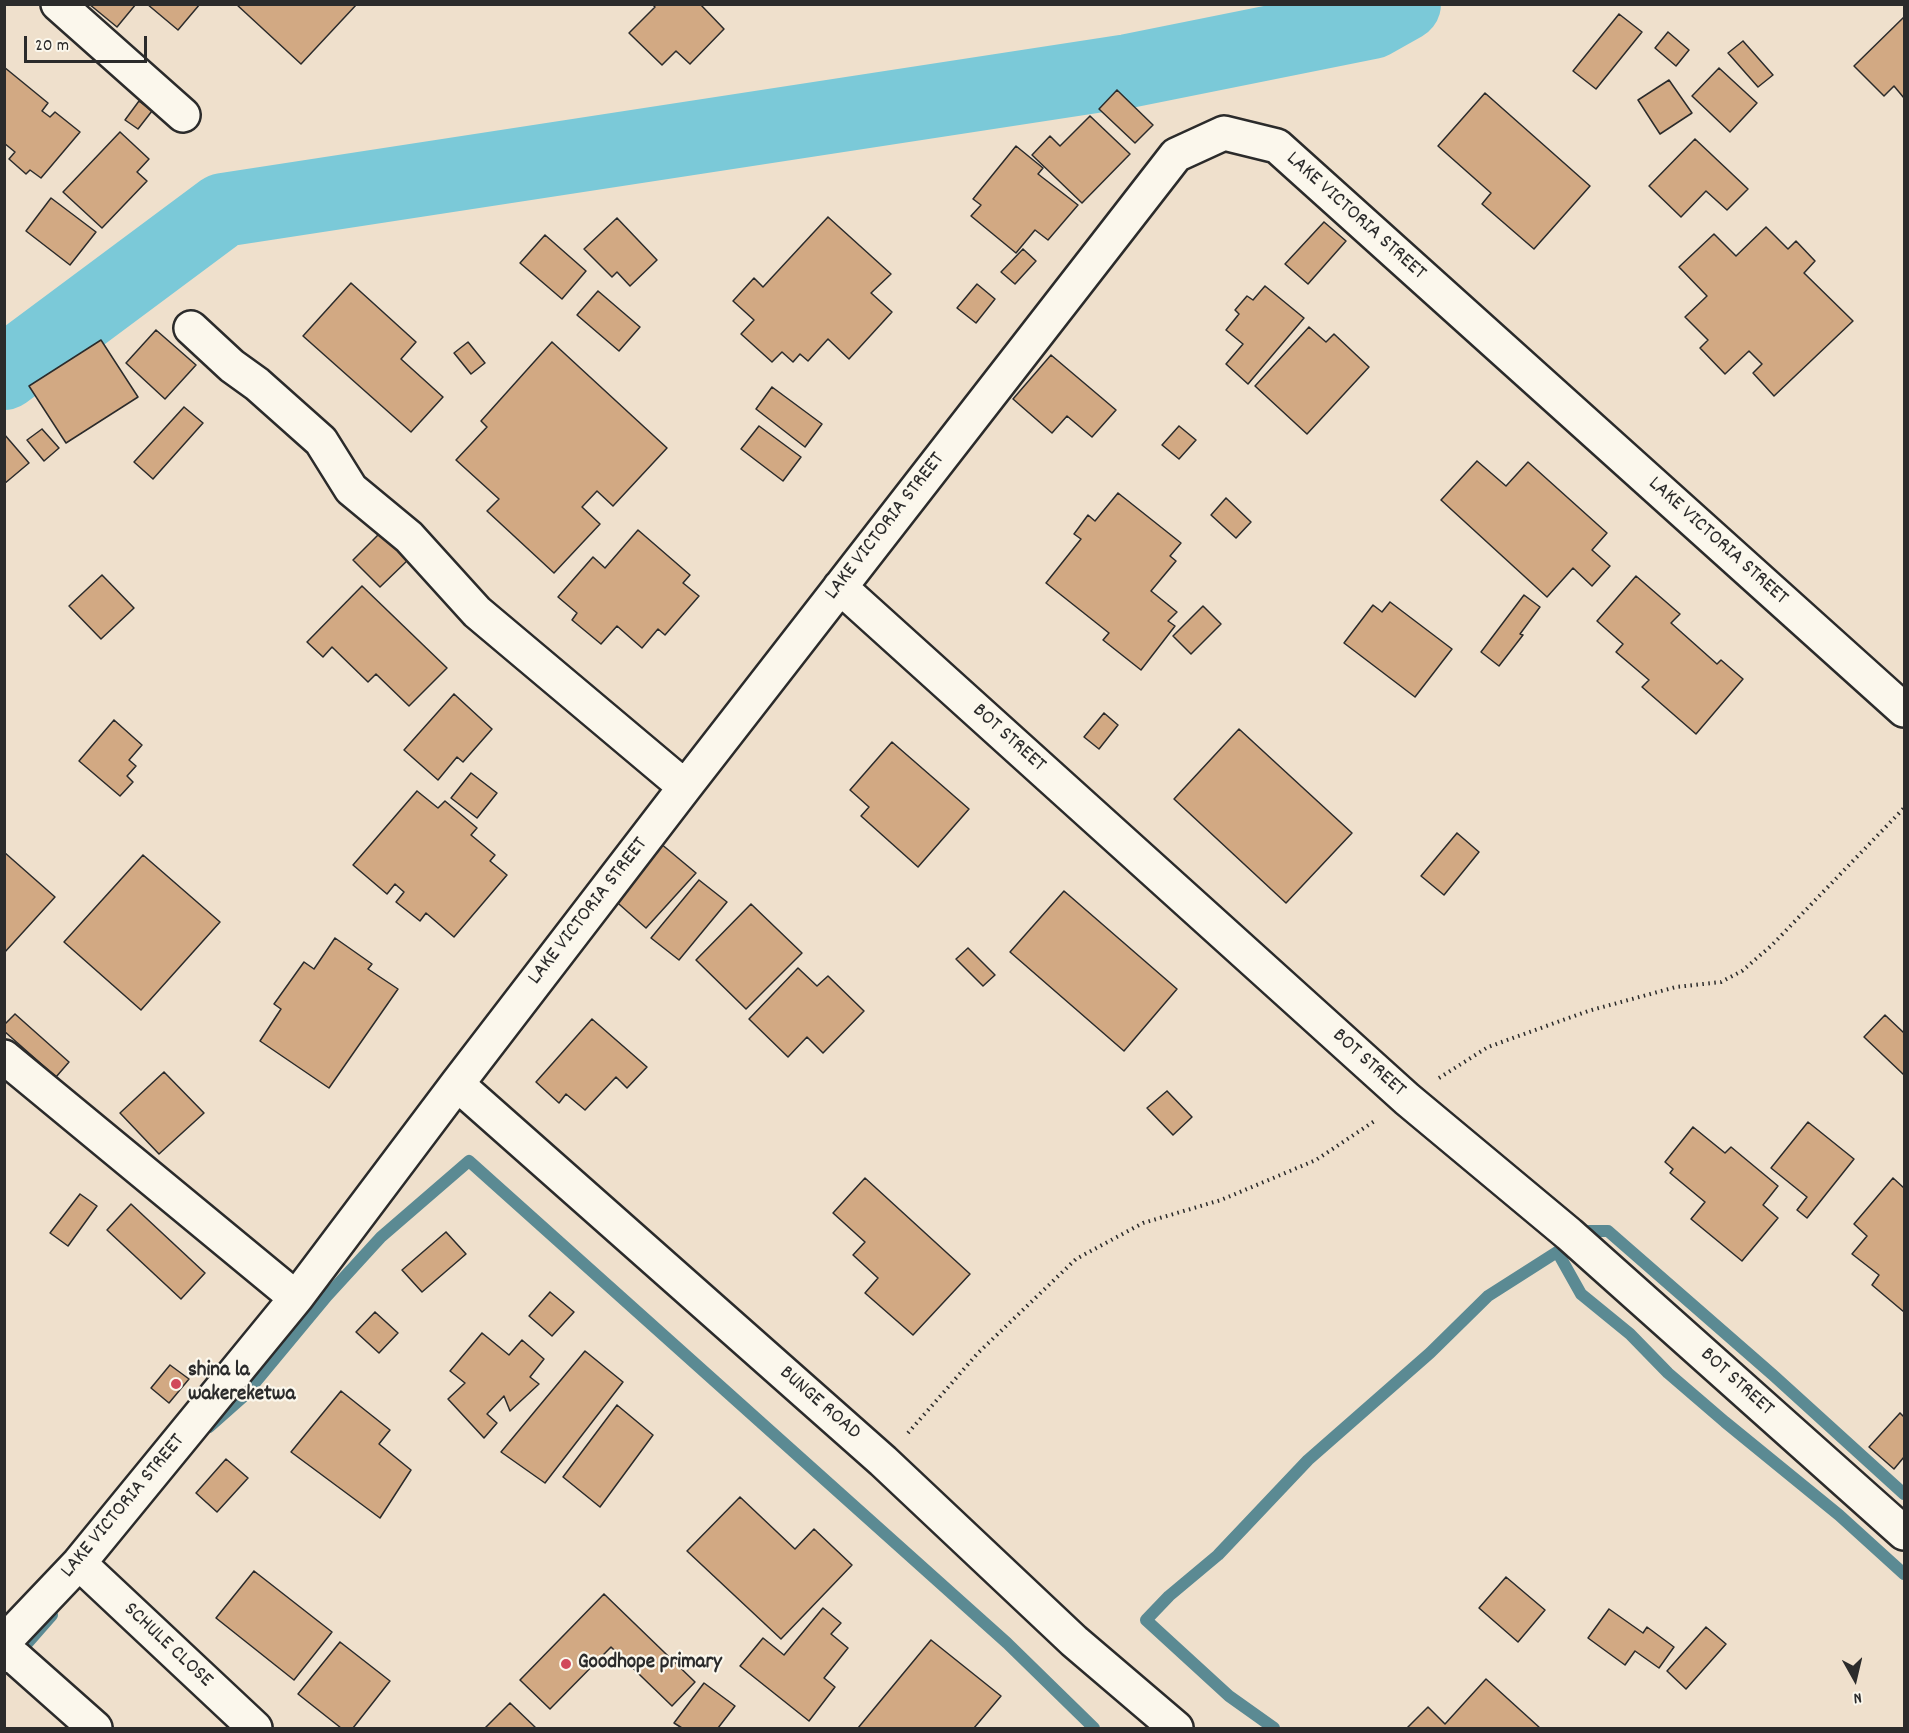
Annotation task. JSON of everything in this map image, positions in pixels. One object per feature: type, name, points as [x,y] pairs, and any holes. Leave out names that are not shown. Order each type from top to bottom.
[{"type":"street","points":[[58,4],[183,115]]},
{"type":"street","name":"LAKE VICTORIA STREET","points":[[4,1642],[79,1563],[296,1298],[457,1084],[1176,155],[1224,133],[1277,146],[1905,710]]},
{"type":"street","points":[[191,328],[321,441],[351,489],[409,537],[477,612],[685,788]]},
{"type":"street","name":"BOT STREET","points":[[840,587],[1407,1100],[1569,1234],[1905,1533]]},
{"type":"street","points":[[4,1058],[296,1298]]},
{"type":"street","name":"BUNGE ROAD","points":[[457,1084],[883,1461],[1074,1641],[1176,1728]]},
{"type":"street","name":"SCHULE CLOSE","points":[[79,1563],[255,1728]]},
{"type":"street","points":[[4,1653],[16,1658],[95,1728]]},
{"type":"building","points":[[89,4],[136,4],[117,27]]},
{"type":"building","points":[[147,4],[200,4],[178,30]]},
{"type":"building","points":[[236,4],[357,4],[301,64]]},
{"type":"building","points":[[652,4],[700,4],[724,29],[690,64],[676,51],[662,65],[629,33],[655,7]]},
{"type":"building","points":[[1619,14],[1642,32],[1596,89],[1573,71]]},
{"type":"building","points":[[1904,17],[1904,98],[1894,86],[1884,96],[1854,66]]},
{"type":"building","points":[[1668,32],[1689,50],[1676,66],[1655,48]]},
{"type":"building","points":[[1743,41],[1773,75],[1758,87],[1728,53]]},
{"type":"building","points":[[4,67],[48,103],[42,111],[50,117],[55,112],[80,132],[41,178],[30,170],[26,174],[9,159],[15,152],[4,143]]},
{"type":"building","points":[[1719,68],[1757,103],[1730,132],[1692,96]]},
{"type":"building","points":[[1669,80],[1692,113],[1660,134],[1638,100]]},
{"type":"building","points":[[1117,90],[1153,125],[1135,143],[1099,109]]},
{"type":"building","points":[[1485,93],[1590,186],[1534,249],[1482,204],[1491,193],[1438,146]]},
{"type":"building","points":[[139,101],[152,111],[138,129],[125,120]]},
{"type":"building","points":[[1090,116],[1130,154],[1082,203],[1032,155],[1050,136],[1060,146]]},
{"type":"building","points":[[120,132],[149,159],[137,172],[147,181],[102,228],[63,192]]},
{"type":"building","points":[[1695,139],[1748,189],[1727,210],[1706,191],[1681,217],[1649,186]]},
{"type":"building","points":[[1016,146],[1043,168],[1038,174],[1078,205],[1048,240],[1035,230],[1016,253],[971,216],[981,205],[973,199]]},
{"type":"building","points":[[51,198],[96,232],[70,265],[26,231]]},
{"type":"building","points":[[828,217],[891,274],[871,293],[892,312],[849,359],[828,339],[808,361],[800,354],[793,362],[782,352],[772,362],[741,334],[754,320],[733,301],[754,278],[763,287]]},
{"type":"building","points":[[617,218],[657,260],[630,286],[617,272],[612,277],[584,249]]},
{"type":"building","points":[[1324,222],[1346,241],[1308,284],[1285,264]]},
{"type":"building","points":[[1766,227],[1788,249],[1796,241],[1815,261],[1804,273],[1853,321],[1774,396],[1753,373],[1762,364],[1749,351],[1725,374],[1700,348],[1708,340],[1685,317],[1707,296],[1679,267],[1714,234],[1736,256]]},
{"type":"building","points":[[545,235],[586,271],[562,299],[520,263]]},
{"type":"building","points":[[1023,249],[1036,261],[1015,284],[1001,272]]},
{"type":"building","points":[[351,283],[416,342],[401,359],[443,397],[411,432],[303,336]]},
{"type":"building","points":[[977,284],[995,299],[976,323],[957,308]]},
{"type":"building","points":[[1265,286],[1304,318],[1248,384],[1226,364],[1243,344],[1226,330],[1239,314],[1235,310],[1247,296],[1253,300]]},
{"type":"building","points":[[598,291],[640,327],[619,351],[577,315]]},
{"type":"building","points":[[1309,327],[1326,342],[1334,334],[1369,367],[1307,434],[1255,386]]},
{"type":"building","points":[[156,330],[196,365],[165,399],[126,363]]},
{"type":"building","points":[[101,340],[138,397],[66,443],[29,386]]},
{"type":"building","points":[[468,342],[485,363],[471,374],[454,353]]},
{"type":"building","points":[[552,342],[667,448],[613,506],[597,491],[582,507],[600,524],[554,573],[487,511],[499,499],[456,460],[487,427],[481,421]]},
{"type":"building","points":[[1051,355],[1116,410],[1092,437],[1067,416],[1052,433],[1013,399]]},
{"type":"building","points":[[772,387],[822,424],[805,447],[756,409]]},
{"type":"building","points":[[184,407],[203,423],[153,479],[134,462]]},
{"type":"building","points":[[759,426],[801,457],[783,481],[741,449]]},
{"type":"building","points":[[1179,426],[1196,440],[1179,459],[1162,445]]},
{"type":"building","points":[[42,429],[59,448],[44,461],[27,440]]},
{"type":"building","points":[[4,434],[29,463],[4,484]]},
{"type":"building","points":[[1477,461],[1506,486],[1528,462],[1607,533],[1592,550],[1610,566],[1592,586],[1573,568],[1547,597],[1441,500]]},
{"type":"building","points":[[1118,493],[1181,543],[1170,556],[1176,561],[1151,591],[1177,612],[1168,621],[1175,626],[1141,670],[1103,640],[1109,633],[1046,583],[1081,539],[1074,534],[1088,515],[1095,521]]},
{"type":"building","points":[[1226,498],[1251,522],[1236,538],[1211,515]]},
{"type":"building","points":[[638,530],[690,575],[683,583],[699,596],[665,635],[658,629],[642,648],[617,626],[601,644],[572,620],[577,613],[558,597],[593,557],[605,568]]},
{"type":"building","points":[[382,531],[409,559],[380,587],[353,560]]},
{"type":"building","points":[[102,575],[134,608],[101,639],[69,606]]},
{"type":"building","points":[[1636,576],[1680,614],[1671,623],[1717,664],[1721,660],[1743,679],[1696,734],[1642,687],[1649,680],[1616,652],[1623,644],[1597,621]]},
{"type":"building","points":[[362,586],[447,668],[409,706],[376,674],[368,682],[332,647],[323,657],[307,642]]},
{"type":"building","points":[[1524,595],[1540,607],[1520,634],[1523,635],[1499,666],[1481,652]]},
{"type":"building","points":[[1390,602],[1452,649],[1415,697],[1344,643],[1373,605],[1382,612]]},
{"type":"building","points":[[1203,606],[1221,624],[1191,654],[1173,636]]},
{"type":"building","points":[[454,694],[492,729],[463,762],[457,757],[438,780],[404,750]]},
{"type":"building","points":[[1104,713],[1118,725],[1099,749],[1084,737]]},
{"type":"building","points":[[114,720],[142,745],[129,760],[136,766],[127,776],[133,782],[120,796],[79,761]]},
{"type":"building","points":[[1239,729],[1352,833],[1286,903],[1174,799]]},
{"type":"building","points":[[892,742],[969,809],[918,867],[861,816],[869,807],[850,790]]},
{"type":"building","points":[[471,773],[497,793],[477,818],[451,798]]},
{"type":"building","points":[[417,791],[438,808],[445,801],[477,828],[471,835],[495,855],[490,861],[507,875],[454,937],[426,913],[420,921],[396,902],[404,892],[395,884],[387,894],[353,865]]},
{"type":"building","points":[[1457,833],[1479,852],[1444,895],[1421,876]]},
{"type":"building","points":[[660,843],[696,873],[646,928],[611,897]]},
{"type":"building","points":[[4,852],[55,897],[4,953]]},
{"type":"building","points":[[143,855],[220,922],[141,1010],[64,942]]},
{"type":"building","points":[[699,880],[727,902],[679,960],[651,938]]},
{"type":"building","points":[[1064,891],[1177,989],[1124,1051],[1010,952]]},
{"type":"building","points":[[751,904],[802,953],[746,1009],[696,960]]},
{"type":"building","points":[[335,938],[372,964],[368,969],[398,989],[329,1088],[260,1041],[281,1009],[274,1004],[304,962],[314,969]]},
{"type":"building","points":[[968,948],[995,975],[983,986],[956,959]]},
{"type":"building","points":[[798,968],[817,986],[828,976],[864,1011],[823,1053],[807,1037],[788,1057],[749,1019]]},
{"type":"building","points":[[15,1014],[69,1062],[56,1077],[4,1031],[4,1025]]},
{"type":"building","points":[[1885,1015],[1904,1033],[1904,1075],[1864,1037]]},
{"type":"building","points":[[592,1019],[647,1067],[627,1088],[616,1077],[585,1110],[566,1094],[559,1103],[536,1082]]},
{"type":"building","points":[[164,1072],[204,1113],[159,1154],[120,1113]]},
{"type":"building","points":[[1167,1091],[1192,1117],[1173,1135],[1147,1108]]},
{"type":"building","points":[[1808,1122],[1854,1159],[1807,1218],[1797,1210],[1807,1197],[1771,1168]]},
{"type":"building","points":[[1693,1127],[1725,1153],[1731,1147],[1778,1186],[1763,1205],[1778,1218],[1742,1261],[1691,1219],[1705,1202],[1670,1173],[1673,1169],[1665,1162]]},
{"type":"building","points":[[865,1178],[970,1274],[913,1335],[865,1293],[878,1278],[853,1255],[865,1242],[833,1213]]},
{"type":"building","points":[[1893,1178],[1904,1188],[1904,1312],[1872,1285],[1879,1275],[1852,1254],[1867,1236],[1854,1224]]},
{"type":"building","points":[[80,1194],[97,1206],[68,1246],[50,1233]]},
{"type":"building","points":[[131,1204],[205,1273],[181,1299],[107,1230]]},
{"type":"building","points":[[446,1232],[466,1254],[422,1292],[402,1270]]},
{"type":"building","points":[[550,1292],[574,1312],[552,1336],[529,1316]]},
{"type":"building","points":[[375,1312],[398,1333],[379,1353],[356,1332]]},
{"type":"building","points":[[482,1333],[509,1355],[522,1340],[544,1359],[530,1377],[539,1384],[510,1411],[504,1396],[487,1414],[497,1423],[484,1438],[448,1399],[465,1383],[450,1371]]},
{"type":"building","points":[[585,1351],[623,1382],[545,1483],[501,1452]]},
{"type":"building","points":[[170,1365],[189,1379],[169,1403],[151,1388]]},
{"type":"building","points":[[341,1391],[390,1430],[379,1444],[411,1470],[380,1518],[291,1452]]},
{"type":"building","points":[[617,1405],[653,1435],[600,1507],[563,1477]]},
{"type":"building","points":[[1900,1413],[1904,1417],[1904,1457],[1894,1469],[1869,1447]]},
{"type":"building","points":[[226,1459],[248,1478],[217,1512],[196,1493]]},
{"type":"building","points":[[740,1497],[795,1549],[814,1529],[852,1565],[781,1639],[687,1551]]},
{"type":"building","points":[[254,1571],[332,1632],[294,1680],[216,1618]]},
{"type":"building","points":[[1506,1577],[1545,1610],[1518,1642],[1479,1608]]},
{"type":"building","name":"Goodhope primary","points":[[604,1594],[695,1682],[672,1706],[611,1647],[550,1709],[520,1680]]},
{"type":"building","points":[[823,1608],[841,1623],[831,1634],[848,1648],[824,1678],[835,1687],[809,1721],[740,1666],[763,1638],[784,1655]]},
{"type":"building","points":[[1609,1609],[1643,1633],[1647,1627],[1674,1647],[1659,1668],[1635,1651],[1625,1665],[1588,1638]]},
{"type":"building","points":[[1706,1627],[1726,1644],[1686,1689],[1667,1671]]},
{"type":"building","points":[[931,1640],[1001,1696],[974,1728],[858,1728]]},
{"type":"building","points":[[340,1642],[390,1681],[353,1728],[341,1728],[298,1694]]},
{"type":"building","points":[[1486,1679],[1540,1728],[1407,1728],[1428,1707],[1445,1724]]},
{"type":"building","points":[[704,1683],[735,1706],[718,1728],[682,1728],[674,1723]]},
{"type":"building","points":[[510,1703],[536,1728],[485,1728]]},
{"type":"waterway","points":[[4,373],[223,210],[1128,71],[1372,22],[1404,4]]},
{"type":"waterway","points":[[209,1427],[244,1396],[327,1296],[381,1237],[469,1161],[1007,1643],[1094,1728]]},
{"type":"waterway","points":[[1589,1231],[1608,1231],[1773,1375],[1904,1494]]},
{"type":"waterway","points":[[1274,1728],[1229,1696],[1146,1620],[1169,1596],[1218,1555],[1308,1460],[1430,1353],[1488,1296],[1568,1245]]},
{"type":"waterway","points":[[1558,1253],[1581,1294],[1630,1334],[1668,1373],[1839,1515],[1904,1574]]},
{"type":"waterway","points":[[16,1656],[52,1615]]},
{"type":"place","name":"shina la wakereketwa","points":[[176,1384]]},
{"type":"place","name":"Goodhope primary","points":[[566,1664]]}]
